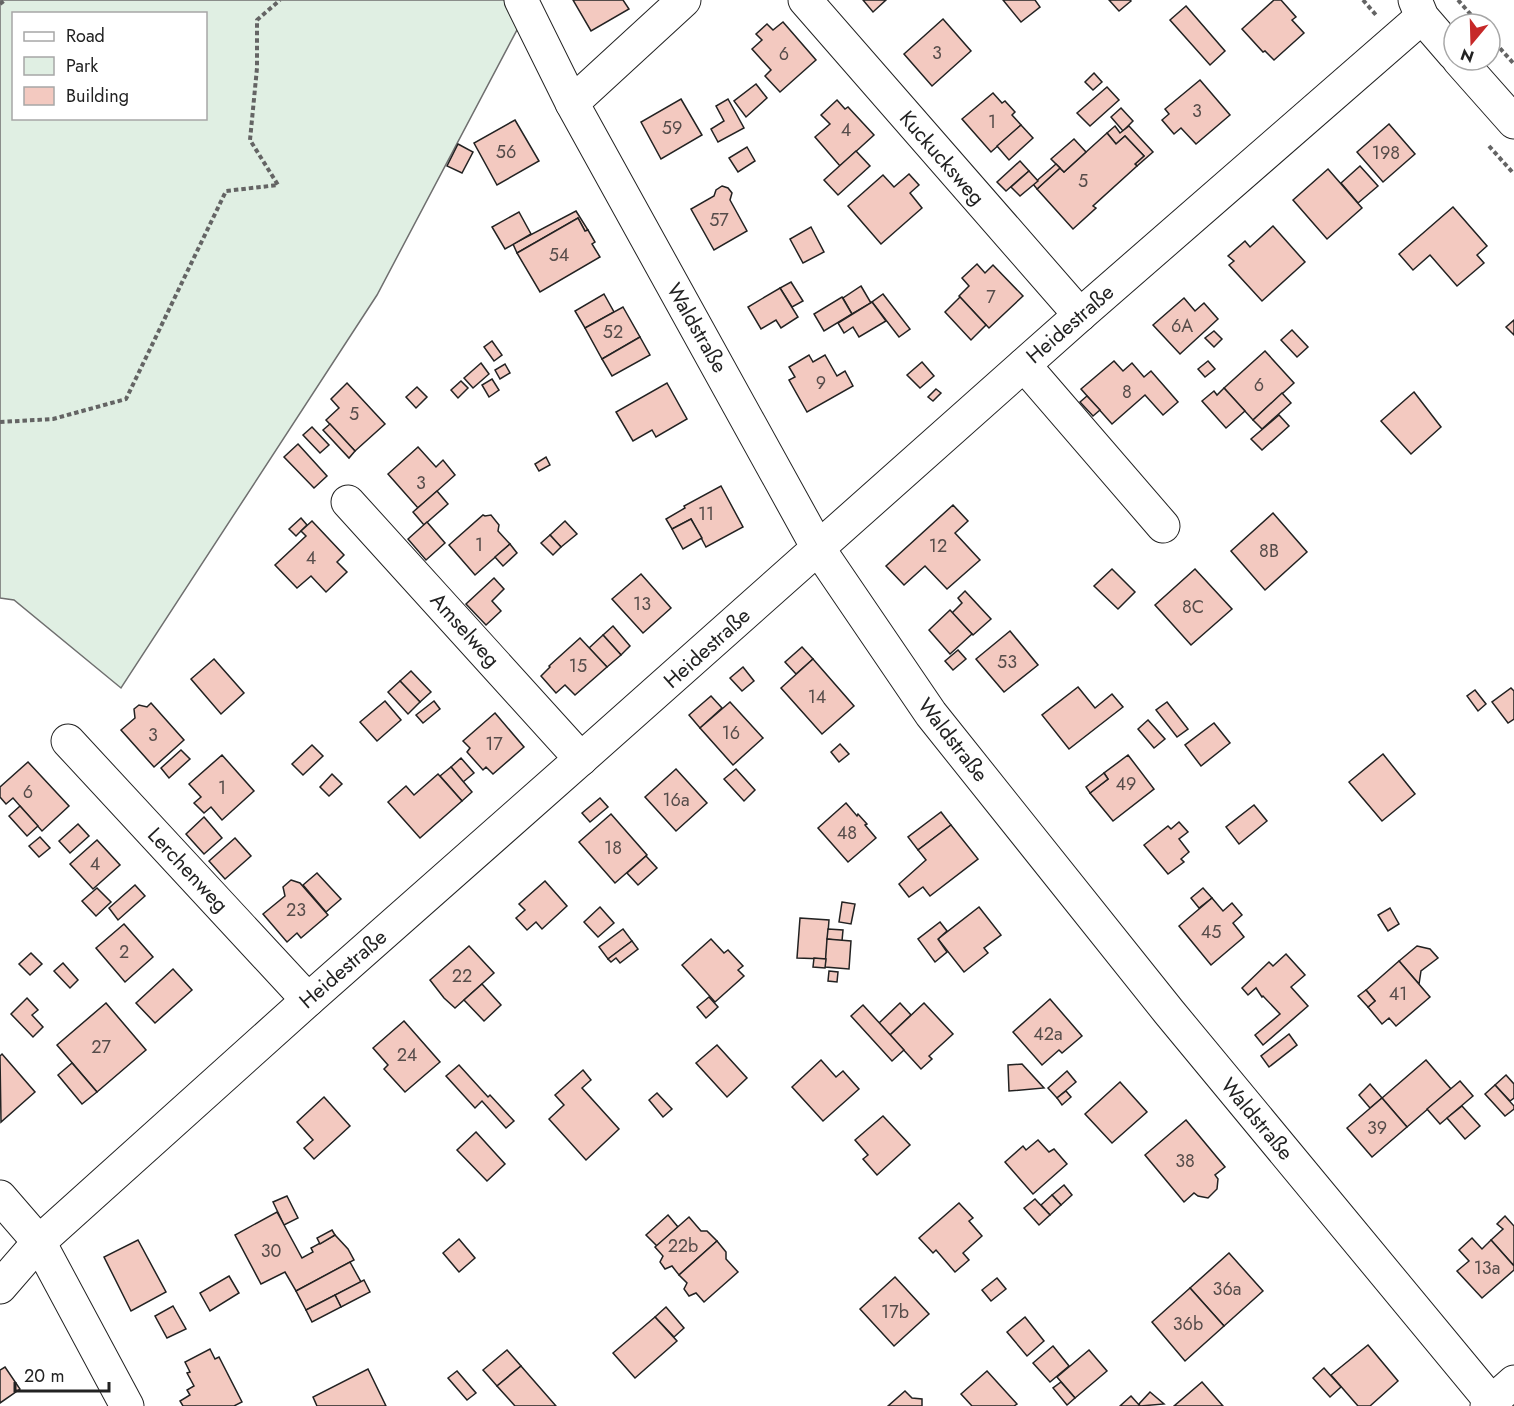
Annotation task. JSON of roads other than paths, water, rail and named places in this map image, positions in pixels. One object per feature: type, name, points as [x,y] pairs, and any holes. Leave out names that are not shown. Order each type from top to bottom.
[{"type":"street","name":"Waldstraße","points":[[521,0],[572,103],[818,548],[931,714],[1169,1012],[1497,1399]]},
{"type":"street","points":[[572,103],[684,0]]},
{"type":"street","name":"Kuckucksweg","points":[[805,0],[1080,315]]},
{"type":"street","points":[[1390,0],[1418,9],[1442,39]]},
{"type":"street","name":"Heidestraße","points":[[0,1287],[39,1242],[308,1000],[1080,315],[1418,9]]},
{"type":"street","points":[[1470,72],[1514,122]]},
{"type":"street","points":[[1024,365],[1163,526]]},
{"type":"street","name":"Amselweg","points":[[348,502],[581,759]]},
{"type":"street","name":"Lerchenweg","points":[[68,741],[308,1000]]},
{"type":"street","points":[[0,1197],[39,1242],[127,1406]]}]
